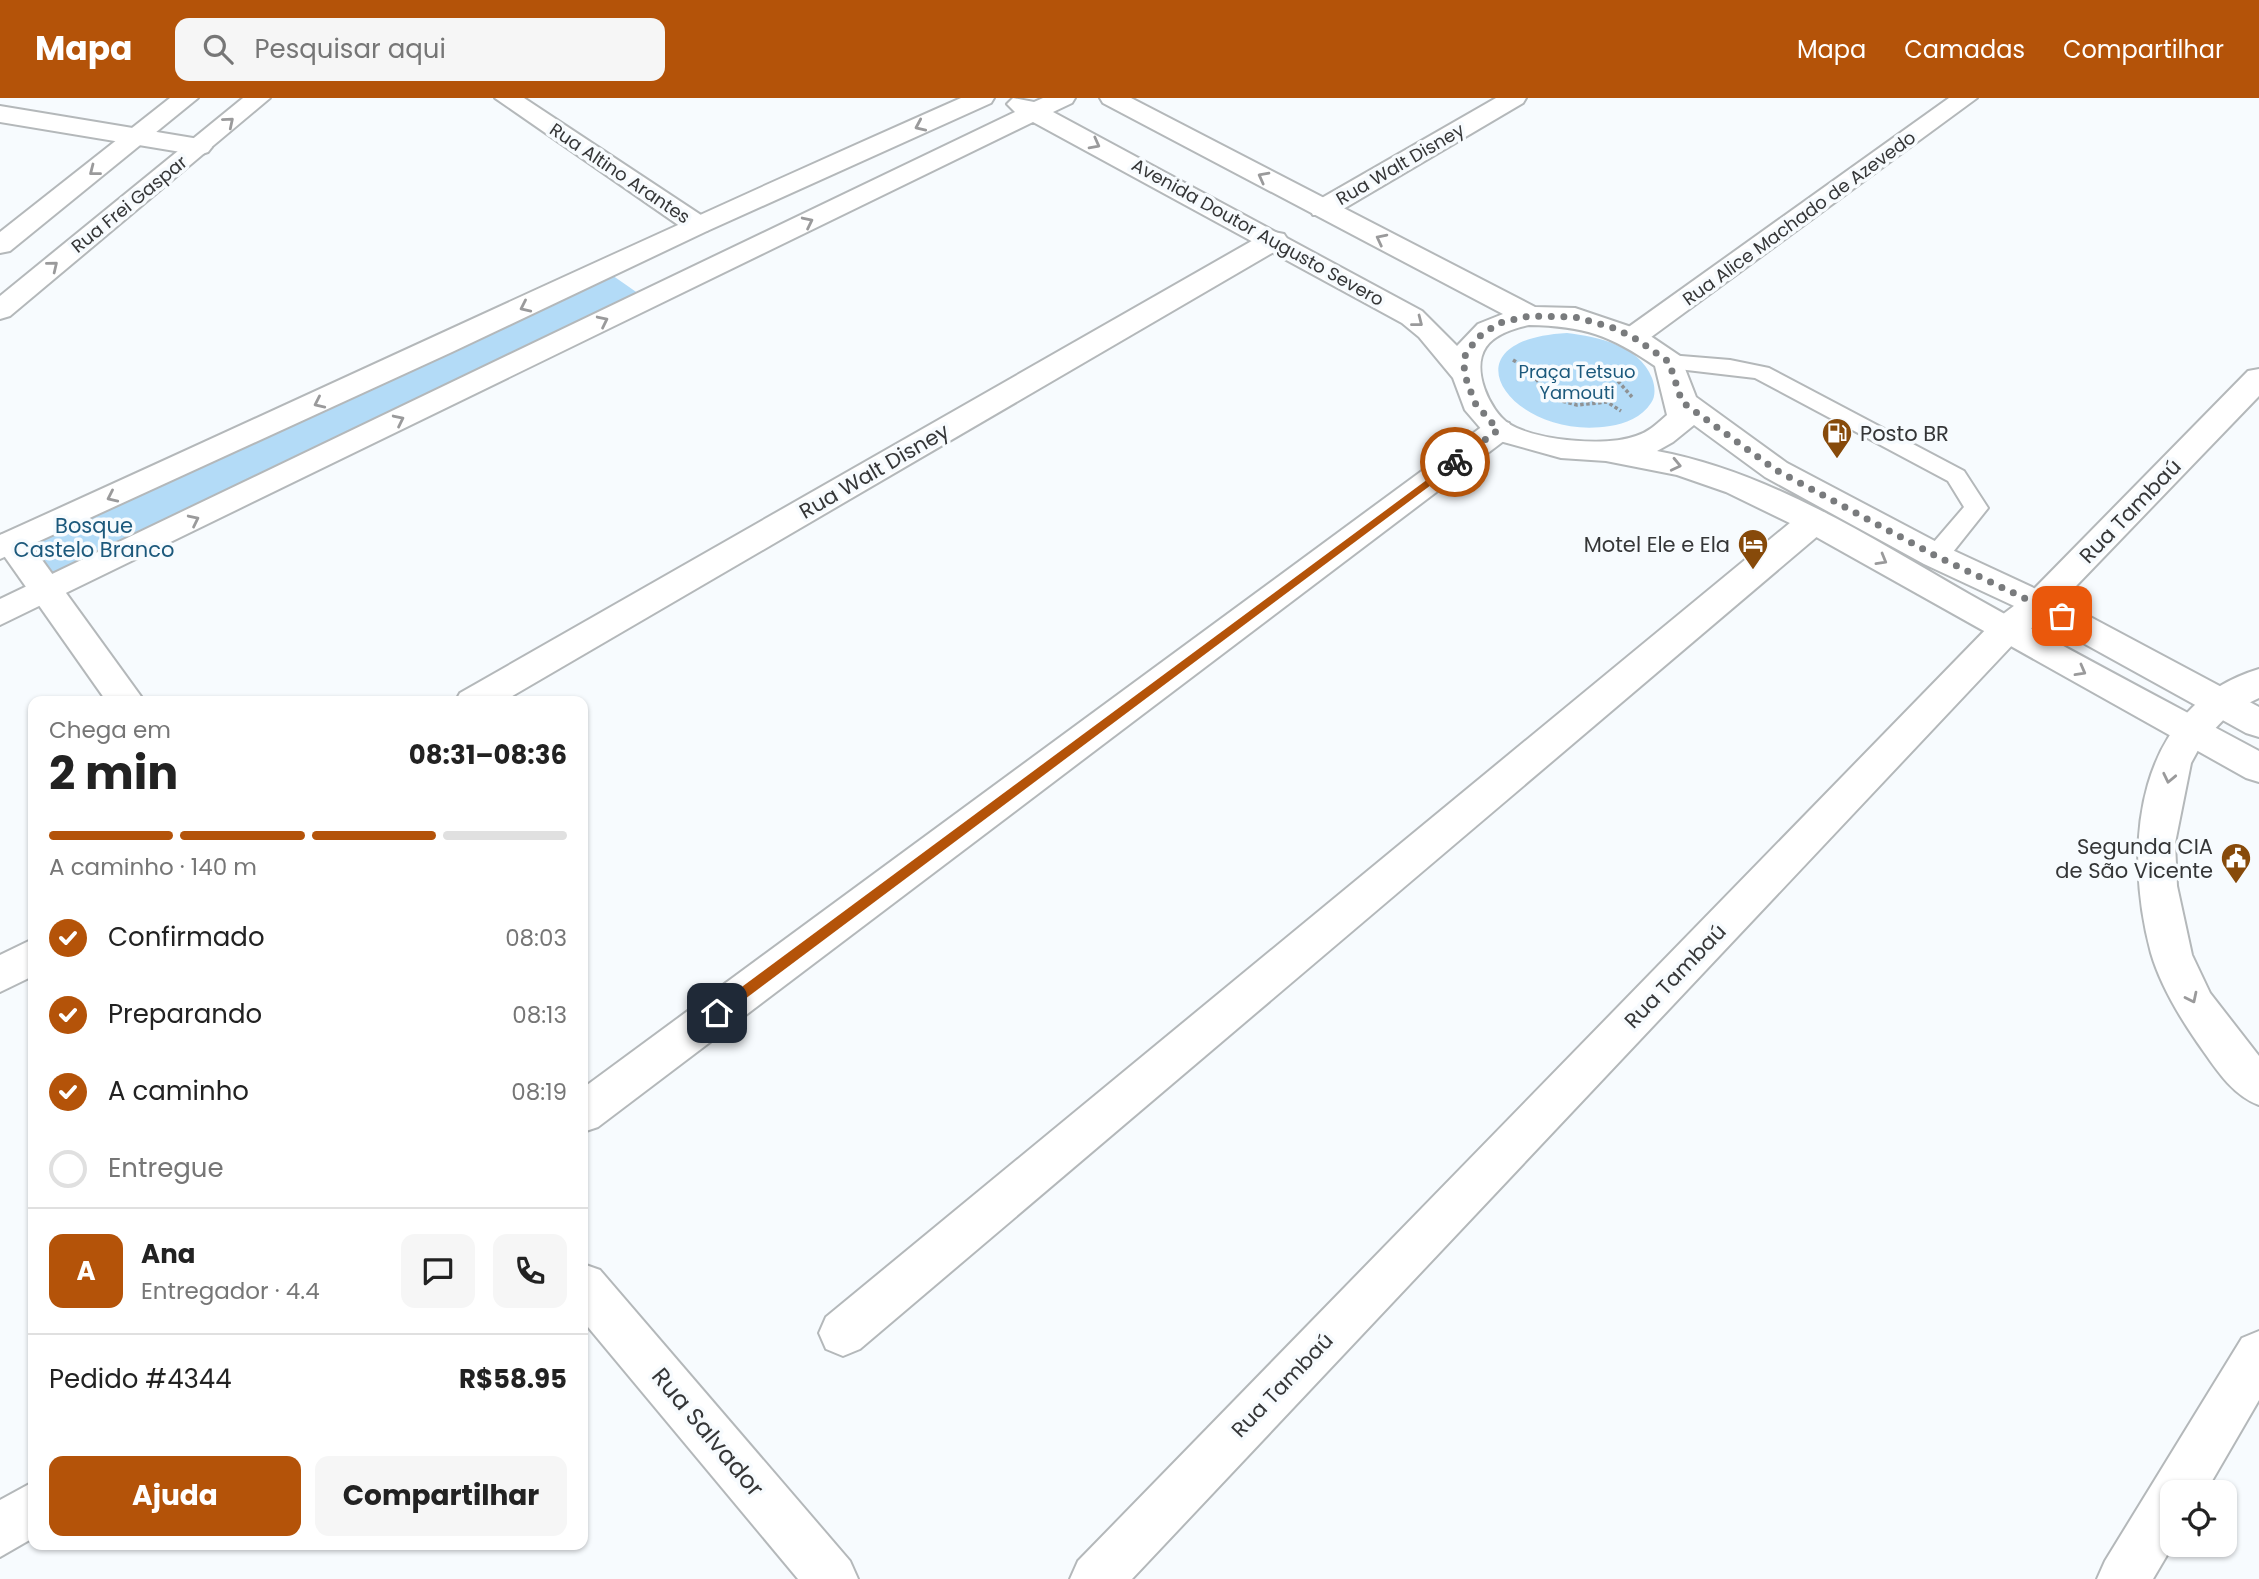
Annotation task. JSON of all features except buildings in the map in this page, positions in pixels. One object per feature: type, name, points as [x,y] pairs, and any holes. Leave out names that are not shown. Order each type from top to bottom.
[{"type":"street","points":[[0,245],[186,98]]},
{"type":"street","name":"Rua Frei Gaspar","points":[[0,310],[258,98]]},
{"type":"street","name":"Rua Altino Arantes","points":[[507,98],[697,225]]},
{"type":"street","points":[[123,696],[45,592],[6,545],[429,352],[697,225],[982,98]]},
{"type":"street","name":"Avenida Doutor Augusto Severo","points":[[1008,98],[1412,317],[1429,331],[1464,373]]},
{"type":"street","points":[[0,613],[1063,98]]},
{"type":"street","points":[[1112,98],[1529,316]]},
{"type":"street","name":"Rua Walt Disney","points":[[1323,209],[1514,98]]},
{"type":"street","name":"Rua Alice Machado de Azevedo","points":[[1633,337],[1965,98]]},
{"type":"street","points":[[0,114],[200,147]]},
{"type":"street","name":"Rua Walt Disney","points":[[483,696],[1274,240]]},
{"type":"street","points":[[1609,452],[1651,443],[1683,418],[1682,402],[1669,362],[1633,337],[1575,317],[1529,316],[1499,323],[1477,338],[1465,356],[1464,373],[1475,403],[1498,430],[1563,450],[1609,452],[1683,466],[1737,485],[1814,521],[2006,630],[2259,768]]},
{"type":"street","name":"Rua Tambaú","points":[[1096,1579],[2006,630],[2039,604],[2259,378]]},
{"type":"street","points":[[1682,402],[1776,470],[1936,556],[2039,604],[2259,723]]},
{"type":"street","points":[[588,1109],[1498,430]]},
{"type":"street","points":[[843,1333],[1814,521]]},
{"type":"street","points":[[2259,682],[2219,702],[2190,731],[2172,763],[2156,842],[2157,886],[2172,955],[2195,1005],[2228,1052],[2259,1086]]},
{"type":"street","points":[[0,975],[28,959]]},
{"type":"street","name":"Rua Salvador","points":[[588,1292],[832,1579]]},
{"type":"street","points":[[2184,1480],[2259,1355]]},
{"type":"street","points":[[0,1531],[28,1511]]},
{"type":"street","points":[[2123,1579],[2160,1519]]},
{"type":"lane","points":[[1669,362],[1730,367],[1761,373],[1956,476],[1976,508],[1936,556]]},
{"type":"green space","name":"Bosque Castelo Branco","points":[[609,273],[652,303],[49,587],[21,542],[444,347],[571,297]]},
{"type":"green space","name":"Praça Tetsuo Yamouti","points":[[1567,333],[1604,340],[1628,350],[1638,358],[1654,384],[1654,397],[1647,408],[1621,424],[1575,427],[1544,419],[1520,405],[1504,388],[1498,370],[1506,353],[1528,340]]},
{"type":"way so far","points":[[1455,462],[1498,430],[1475,403],[1464,373],[1465,356],[1476,340],[1499,323],[1514,319],[1529,316],[1575,317],[1611,327],[1633,337],[1669,362],[1682,402],[1776,470],[1936,556],[2062,616]]},
{"type":"place","name":"Posto BR","points":[[1837,460]]},
{"type":"place","name":"Motel Ele e Ela","points":[[1753,571]]},
{"type":"place","name":"Segunda CIA de São Vicente","points":[[2236,885]]},
{"type":"route","points":[[717,1013],[1455,462]]}]
